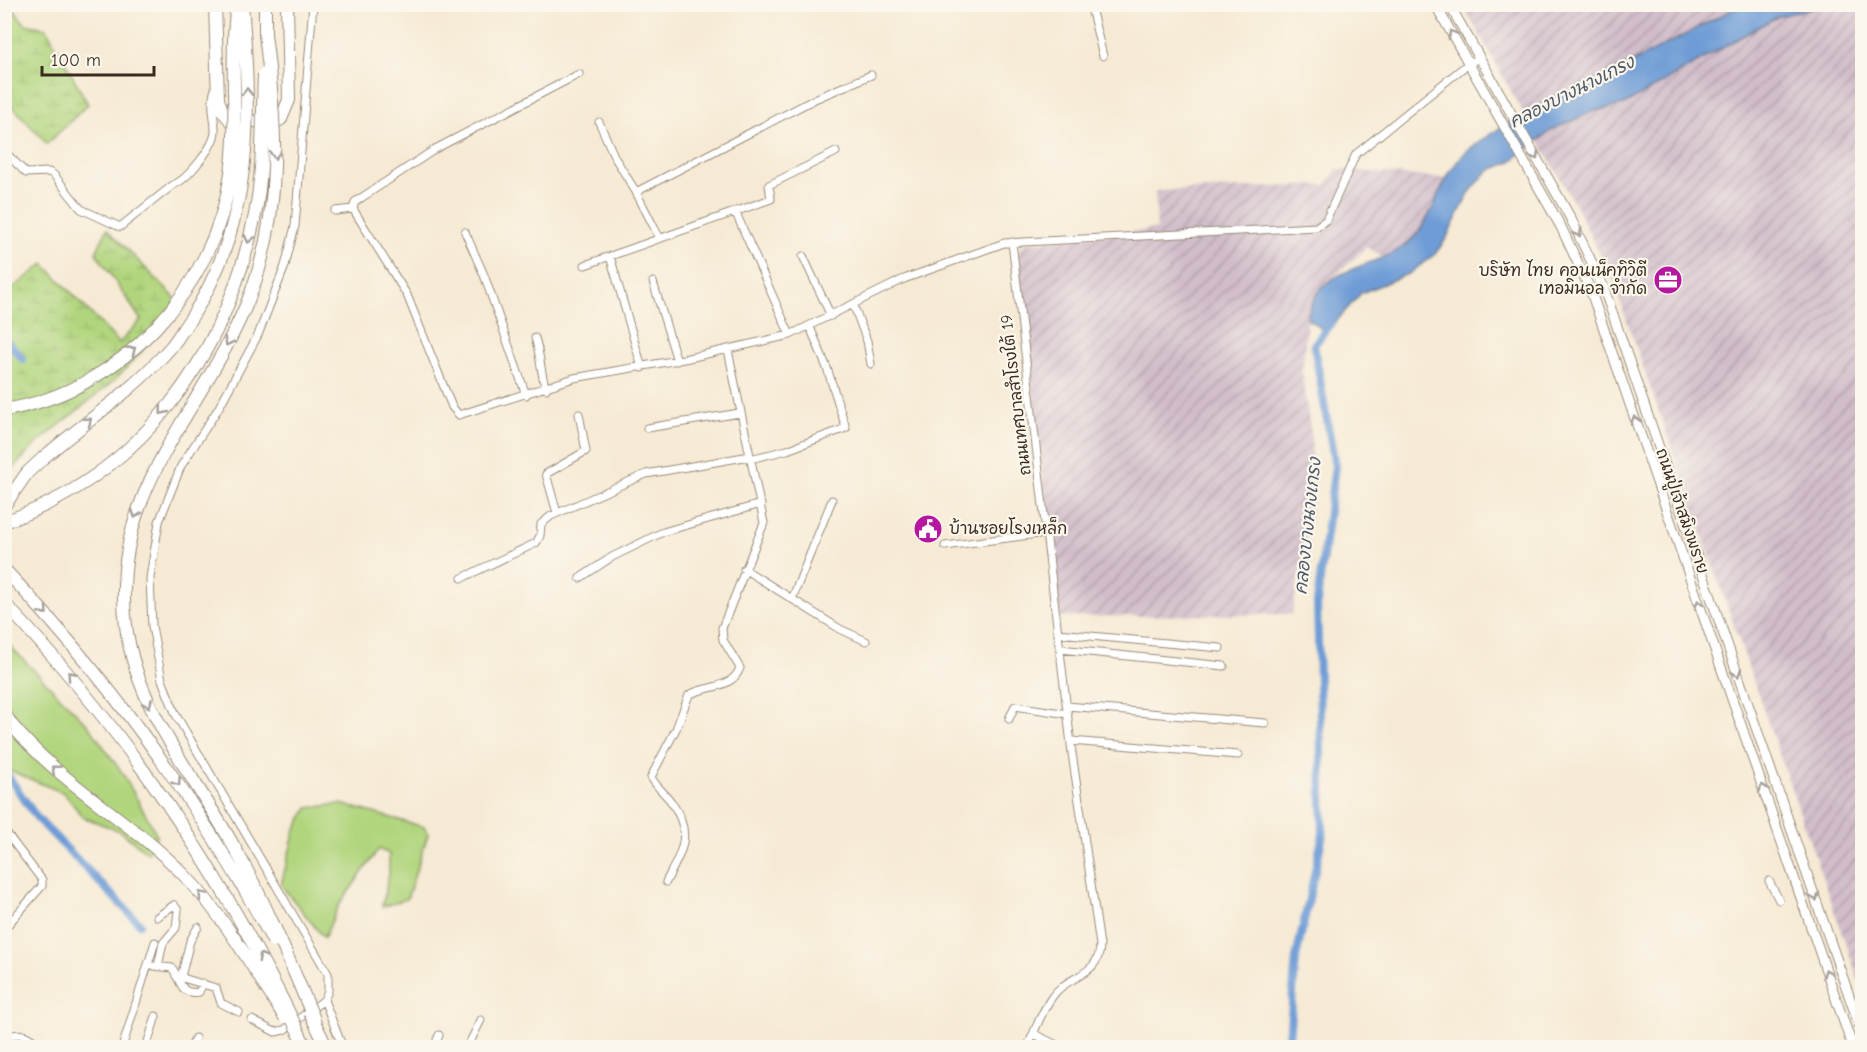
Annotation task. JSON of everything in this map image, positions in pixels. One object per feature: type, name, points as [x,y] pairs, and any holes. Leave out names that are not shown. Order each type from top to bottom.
[{"type":"highway","points":[[215,4],[218,81],[222,110],[230,120],[276,122],[282,119],[289,100],[286,4]]},
{"type":"highway","points":[[4,410],[58,395],[120,359],[158,326],[188,288],[200,268],[219,226],[231,172],[233,45],[237,4]]},
{"type":"highway","points":[[4,506],[27,473],[129,388],[171,347],[219,269],[244,180],[247,126],[243,4]]},
{"type":"highway","points":[[4,522],[73,491],[117,459],[187,382],[216,336],[244,264],[255,213],[261,165],[265,4]]},
{"type":"highway","points":[[265,34],[273,101],[275,166],[268,230],[261,262],[226,347],[168,442],[142,495],[129,535],[124,602],[134,664],[150,708],[244,865],[327,1047]]},
{"type":"highway","points":[[4,569],[98,673],[178,784],[234,871],[314,1019]]},
{"type":"highway","points":[[4,603],[81,686],[150,777],[238,914],[306,1047]]},
{"type":"highway","points":[[4,713],[23,739],[47,763],[137,832],[185,876],[225,923],[306,1047]]},
{"type":"main road","name":"ถนนปู่เจ้าสมิงพราย","points":[[1435,4],[1539,188],[1590,289],[1853,1047]]},
{"type":"main road","name":"ถนนปู่เจ้าสมิงพราย","points":[[1449,4],[1581,238],[1603,286],[1863,1033]]},
{"type":"main road","points":[[1789,865],[1802,861]]},
{"type":"main road","points":[[1837,1000],[1850,996]]},
{"type":"street","points":[[252,1020],[280,1032],[324,1000],[328,991],[328,974],[176,715],[162,680],[152,626],[150,578],[159,522],[172,484],[218,409],[258,335],[285,266],[296,215],[313,4]]},
{"type":"street","points":[[1090,4],[1103,56]]},
{"type":"street","points":[[352,209],[407,295],[452,407],[459,415],[546,389],[574,378],[642,368],[790,335],[910,276],[996,244],[1322,225],[1356,154],[1469,63],[1480,58]]},
{"type":"street","points":[[352,209],[358,198],[437,148],[579,74]]},
{"type":"street","points":[[636,192],[817,98],[871,75]]},
{"type":"street","points":[[4,151],[26,173],[49,172],[54,175],[81,209],[120,227],[173,184],[181,182],[207,151],[216,132],[212,101],[218,81]]},
{"type":"street","points":[[599,122],[615,159],[636,192],[659,237]]},
{"type":"street","points":[[585,265],[771,199],[769,185],[836,152]]},
{"type":"street","points":[[335,211],[352,209]]},
{"type":"street","points":[[735,211],[790,335]]},
{"type":"street","points":[[465,232],[484,275],[526,394]]},
{"type":"street","name":"ถนนเทศบาลสำโรงใต้ 19","points":[[1008,242],[1100,952],[1089,971],[1069,982],[1052,996],[1027,1047]]},
{"type":"street","points":[[609,256],[642,368]]},
{"type":"street","points":[[803,256],[831,316]]},
{"type":"street","points":[[653,282],[677,361]]},
{"type":"street","points":[[853,304],[867,340],[871,364]]},
{"type":"street","points":[[462,578],[538,541],[541,524],[557,513],[646,474],[787,450],[846,428],[827,368],[810,327]]},
{"type":"street","points":[[535,338],[542,360],[542,376],[546,389]]},
{"type":"street","points":[[666,882],[685,840],[684,828],[672,803],[651,777],[676,729],[688,695],[727,683],[738,674],[740,668],[723,640],[722,628],[764,523],[728,350]]},
{"type":"street","points":[[647,428],[740,413]]},
{"type":"street","points":[[557,513],[546,474],[586,451],[579,414]]},
{"type":"street","points":[[792,599],[832,500]]},
{"type":"street","points":[[580,578],[663,532],[761,504]]},
{"type":"street","points":[[945,546],[1046,533]]},
{"type":"street","points":[[744,569],[840,629],[866,641]]},
{"type":"street","points":[[1058,633],[1220,648]]},
{"type":"street","points":[[1060,650],[1224,666]]},
{"type":"street","points":[[1009,719],[1016,706],[1265,723]]},
{"type":"street","points":[[1071,741],[1238,755]]},
{"type":"street","points":[[4,830],[7,841],[42,880],[42,886],[4,929]]},
{"type":"street","points":[[1769,881],[1779,900]]},
{"type":"street","points":[[157,917],[170,906],[174,905],[178,910],[176,928],[163,943],[158,966]]},
{"type":"street","points":[[178,976],[190,940],[198,927]]},
{"type":"street","points":[[122,1047],[155,942]]},
{"type":"street","points":[[148,965],[172,968],[178,976],[180,987],[191,993],[199,992],[203,983]]},
{"type":"street","points":[[178,976],[216,988],[221,1003],[239,1012]]},
{"type":"street","points":[[324,1000],[343,1047]]},
{"type":"street","points":[[146,1047],[156,1016]]},
{"type":"street","points":[[467,1047],[481,1020]]},
{"type":"street","points":[[4,1040],[12,1033],[18,1033],[43,1047]]},
{"type":"street","points":[[1034,1034],[1062,1047]]},
{"type":"street","points":[[434,1047],[439,1035]]},
{"type":"street","points":[[192,1047],[195,1038]]},
{"type":"shaded area","points":[[1463,5],[1862,5],[1862,990],[1613,281],[1580,214]]},
{"type":"shaded area","points":[[1337,169],[1451,179],[1416,241],[1390,260],[1366,247],[1320,290],[1308,314],[1302,373],[1311,434],[1313,497],[1292,614],[1059,617],[1017,260],[1020,248],[1026,243],[1157,229],[1155,191],[1326,185]]},
{"type":"green space","points":[[5,4],[13,5],[12,7],[25,24],[46,28],[88,104],[47,144],[5,98]]},
{"type":"green space","points":[[107,229],[178,301],[142,351],[116,379],[35,445],[5,477],[5,294],[44,264],[119,343],[141,320],[96,253]]},
{"type":"green space","points":[[5,641],[88,725],[123,774],[157,835],[148,853],[120,831],[83,817],[64,793],[10,771],[5,764]]},
{"type":"green space","points":[[341,804],[424,827],[428,834],[407,899],[382,907],[389,874],[389,854],[379,849],[339,905],[324,938],[281,885],[295,830],[308,808]]},
{"type":"water","points":[[1741,5],[1824,5],[1779,16],[1624,105],[1594,111],[1553,129],[1510,162],[1488,171],[1469,193],[1446,239],[1435,254],[1410,273],[1361,293],[1327,332],[1307,319],[1313,301],[1322,287],[1348,271],[1393,253],[1407,244],[1426,221],[1452,169],[1472,147],[1527,113],[1639,59]]},
{"type":"waterway","name":"คลองบางนางเกรง","points":[[1288,1048],[1296,958],[1323,834],[1317,602],[1335,466],[1314,345],[1331,322]]},
{"type":"waterway","points":[[4,338],[23,359]]},
{"type":"waterway","points":[[4,770],[37,818],[140,924]]},
{"type":"place","name":"บริษัท ไทย คอนเน็คทิวิตี เทอมินอล จำกัด","points":[[1668,280]]},
{"type":"place","name":"บ้านซอยโรงเหล็ก","points":[[928,529]]}]
